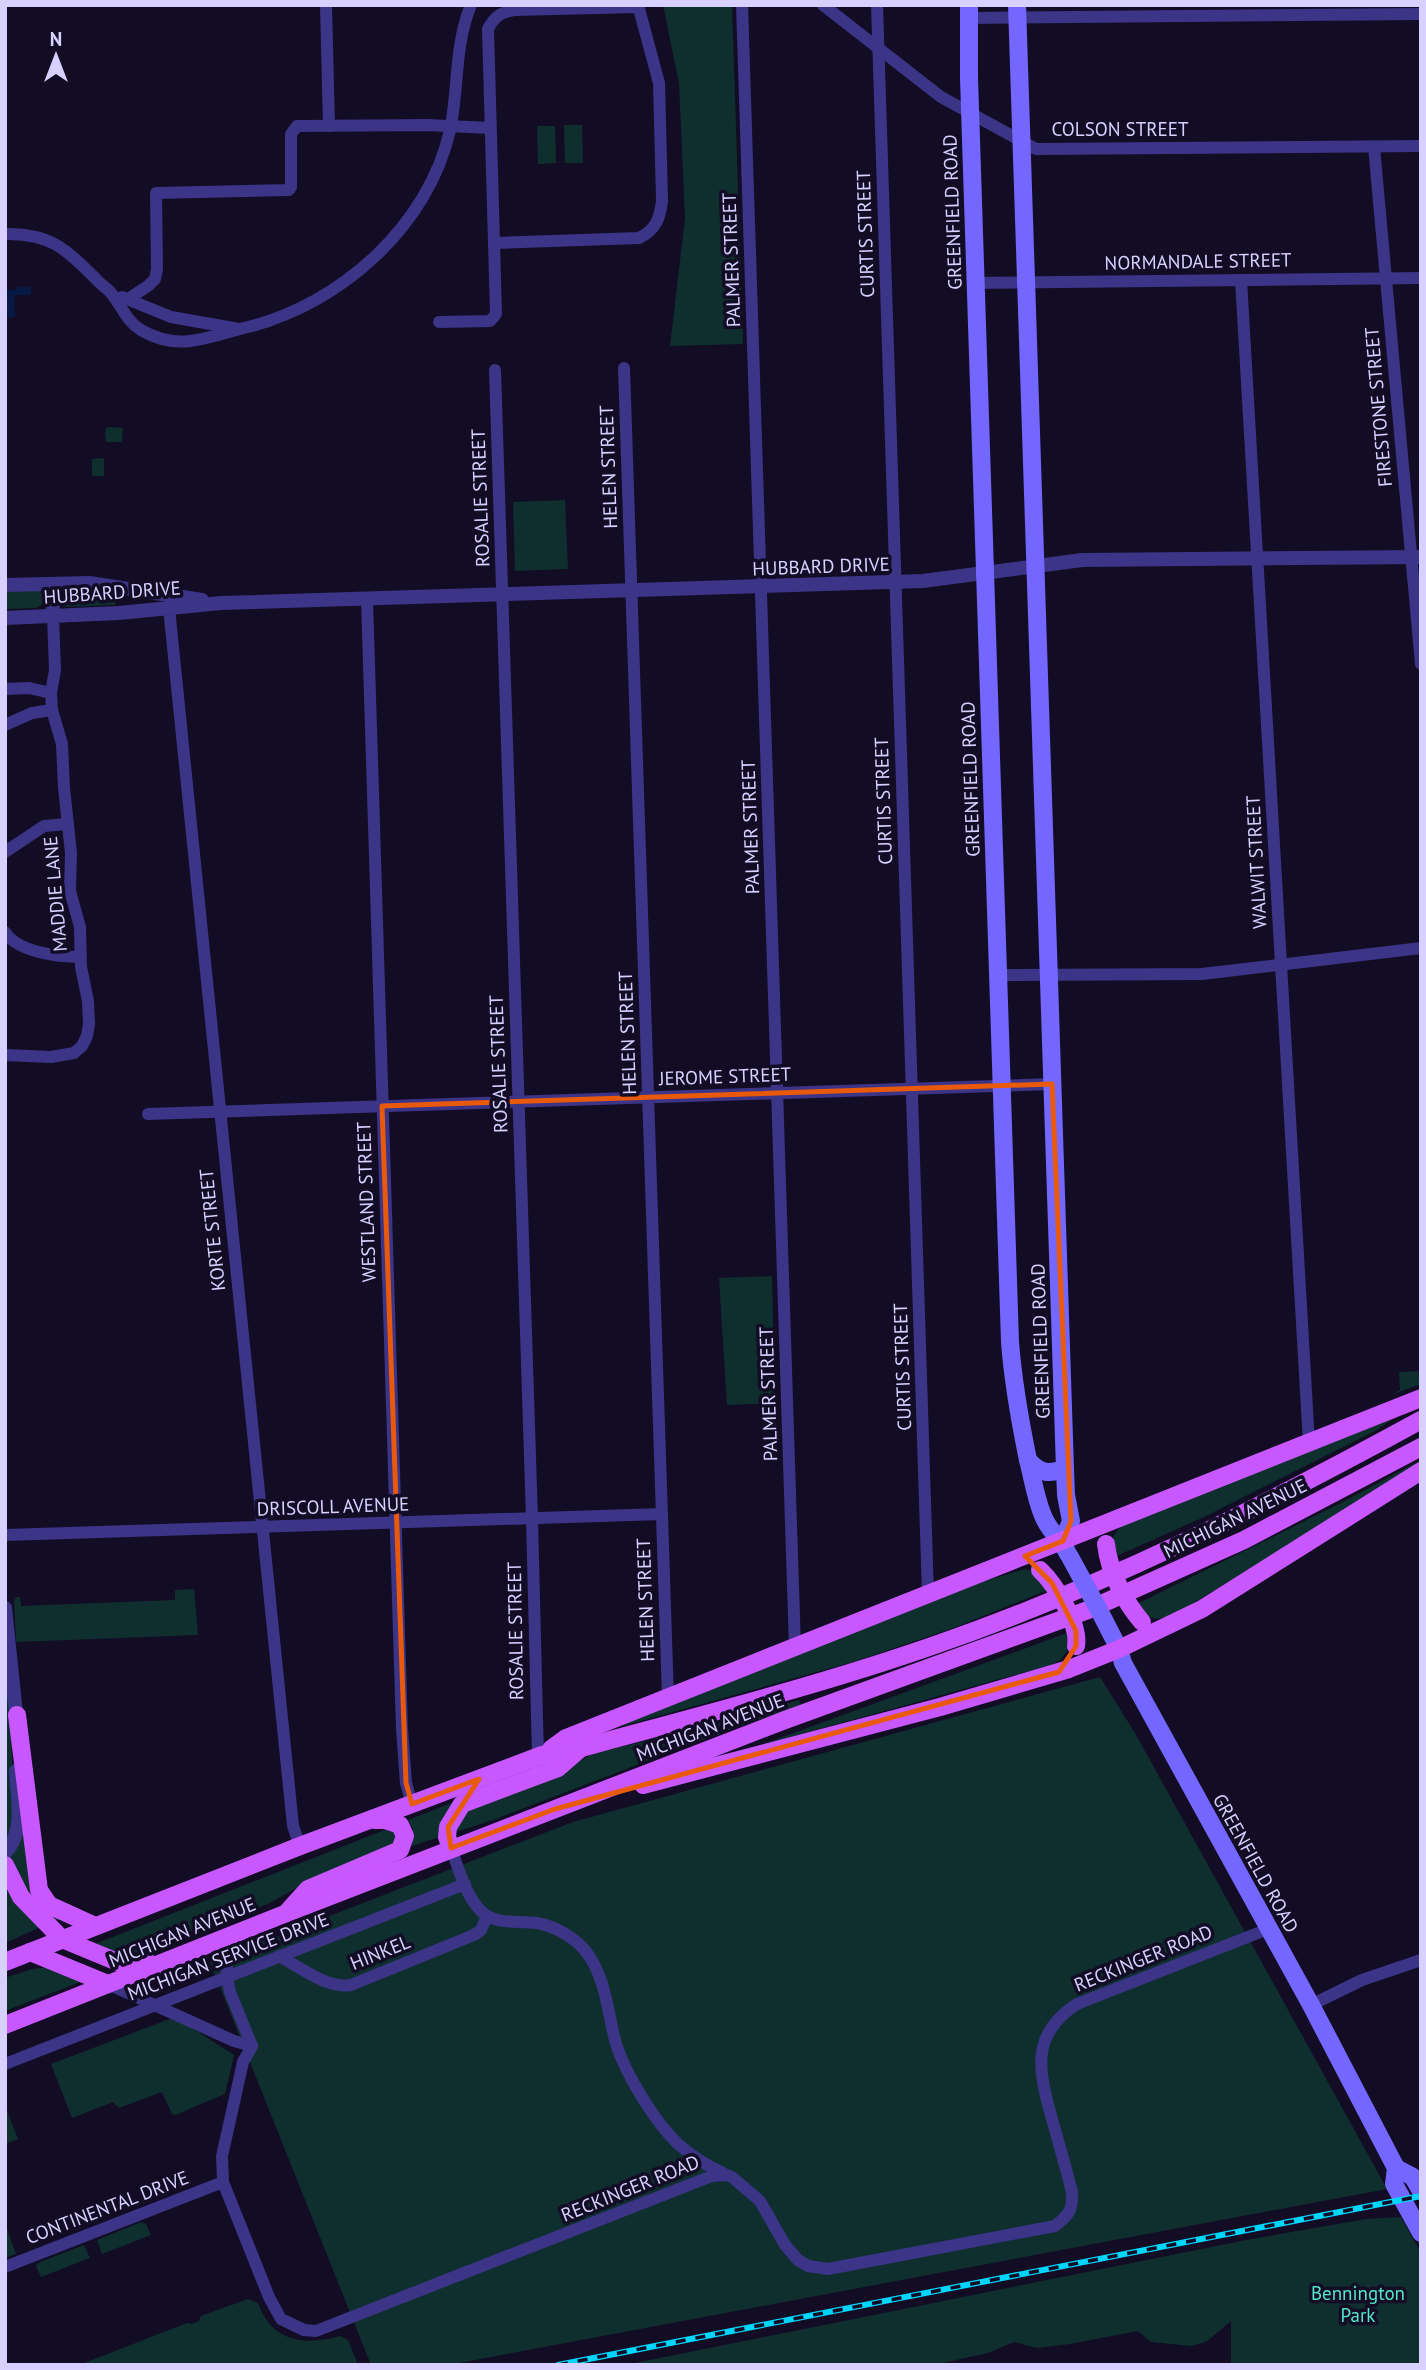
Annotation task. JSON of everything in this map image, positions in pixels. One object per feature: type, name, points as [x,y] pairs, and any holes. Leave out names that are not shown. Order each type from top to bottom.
[{"type":"main road","name":"GREENFIELD ROAD","points":[[1017,11],[1065,1469],[1070,1521],[1066,1549]]},
{"type":"main road","name":"GREENFIELD ROAD","points":[[969,12],[975,283],[1010,1342],[1017,1407],[1044,1518],[1066,1549],[1115,1642],[1123,1663],[1311,2005],[1395,2168],[1394,2184],[1421,2233]]},
{"type":"main road","points":[[540,1756],[566,1738],[1019,1558],[1066,1549],[1112,1521],[1421,1398]]},
{"type":"main road","name":"MICHIGAN AVENUE","points":[[5,1962],[300,1846],[540,1756],[581,1748],[833,1678],[933,1646],[1076,1590],[1232,1518],[1421,1420]]},
{"type":"main road","name":"MICHIGAN AVENUE","points":[[5,2025],[451,1848],[785,1720],[1088,1610],[1244,1540],[1421,1447]]},
{"type":"main road","points":[[1028,1460],[1038,1471],[1049,1474],[1065,1469]]},
{"type":"main road","points":[[555,1809],[940,1707],[1059,1672],[1115,1642],[1202,1609],[1421,1471]]},
{"type":"main road","points":[[1112,1521],[1106,1544],[1110,1566],[1133,1611],[1150,1627]]},
{"type":"main road","points":[[1019,1558],[1040,1570],[1052,1583],[1074,1625],[1076,1646],[1059,1672]]},
{"type":"main road","points":[[17,1715],[38,1890],[54,1909],[95,1926]]},
{"type":"main road","points":[[451,1848],[447,1837],[448,1827],[462,1804],[558,1768],[581,1748]]},
{"type":"main road","points":[[287,1913],[308,1889],[400,1850],[405,1836],[400,1825],[385,1820],[368,1821]]},
{"type":"main road","points":[[5,1865],[21,1898],[62,1939],[120,1963],[163,1962]]},
{"type":"main road","points":[[30,1952],[108,1984]]},
{"type":"main road","name":"GREENFIELD ROAD","points":[[1395,2168],[1413,2176],[1421,2191]]},
{"type":"street","points":[[326,5],[328,126]]},
{"type":"street","points":[[5,234],[29,234],[62,247],[111,292],[126,317],[141,330],[168,341],[204,340],[274,321],[304,306],[378,255],[411,218],[438,171],[450,127],[458,47],[471,5]]},
{"type":"street","name":"PALMER STREET","points":[[742,5],[795,1647]]},
{"type":"street","name":"COLSON STREET","points":[[823,5],[941,97],[1036,149],[1421,146]]},
{"type":"street","name":"CURTIS STREET","points":[[877,5],[928,1595]]},
{"type":"street","points":[[439,322],[490,321],[495,318],[497,308],[494,243],[490,128],[488,29],[498,16],[514,10],[638,6],[659,83],[662,201],[661,214],[654,228],[639,237],[494,243]]},
{"type":"street","points":[[969,12],[1421,14]]},
{"type":"street","points":[[128,299],[148,286],[155,279],[158,269],[156,193],[289,190],[290,134],[297,126],[427,125],[490,128]]},
{"type":"street","name":"FIRESTONE STREET","points":[[1374,147],[1416,557],[1421,664]]},
{"type":"street","name":"NORMANDALE STREET","points":[[975,283],[1421,278]]},
{"type":"street","name":"WALWIT STREET","points":[[1241,280],[1309,1443]]},
{"type":"street","points":[[111,292],[171,317],[239,329]]},
{"type":"street","name":"HELEN STREET","points":[[624,368],[668,1698]]},
{"type":"street","name":"ROSALIE STREET","points":[[495,370],[540,1756]]},
{"type":"street","name":"HUBBARD DRIVE","points":[[5,618],[119,613],[221,603],[896,582],[1082,560],[1416,557]]},
{"type":"street","name":"HUBBARD DRIVE","points":[[5,585],[89,583],[221,603]]},
{"type":"street","points":[[52,584],[53,616]]},
{"type":"street","points":[[119,613],[125,599],[121,587]]},
{"type":"street","name":"WESTLAND STREET","points":[[367,599],[402,1729],[406,1783],[412,1804]]},
{"type":"street","name":"KORTE STREET","points":[[169,608],[293,1826],[300,1846]]},
{"type":"street","name":"MADDIE LANE","points":[[5,1055],[74,1054],[87,1036],[90,1013],[80,957],[80,927],[70,891],[71,853],[62,744],[52,710],[51,693],[55,670],[53,616]]},
{"type":"street","points":[[5,690],[29,688],[51,693]]},
{"type":"street","points":[[5,725],[32,713],[52,710]]},
{"type":"street","points":[[5,852],[44,827],[67,824]]},
{"type":"street","points":[[5,932],[15,942],[54,957],[80,957]]},
{"type":"street","points":[[998,975],[1202,974],[1421,948]]},
{"type":"street","name":"JEROME STREET","points":[[148,1114],[1052,1084]]},
{"type":"street","name":"DRISCOLL AVENUE","points":[[5,1535],[662,1514]]},
{"type":"street","points":[[5,1608],[17,1715],[18,1827],[14,1842],[5,1853]]},
{"type":"street","points":[[451,1848],[470,1898],[485,1915],[498,1921],[548,1926],[568,1936],[586,1952],[595,1968],[619,2051],[638,2089],[677,2143],[704,2165],[726,2175]]},
{"type":"street","name":"MICHIGAN SERVICE DRIVE","points":[[5,2064],[465,1884]]},
{"type":"street","name":"HINKEL","points":[[279,1956],[328,1983],[343,1986],[477,1933],[485,1915]]},
{"type":"street","name":"RECKINGER ROAD","points":[[251,2046],[243,2062],[222,2156],[223,2182],[269,2297],[281,2319],[304,2330],[316,2332],[712,2176],[726,2175],[760,2201],[798,2260],[808,2266],[828,2269],[1055,2226],[1070,2215],[1073,2205],[1072,2192],[1041,2067],[1044,2042],[1060,2015],[1077,2004],[1268,1929]]},
{"type":"street","points":[[226,1937],[230,1992],[251,2046]]},
{"type":"street","points":[[1311,2005],[1362,1980],[1421,1960]]},
{"type":"street","points":[[108,1984],[234,2041],[251,2046]]},
{"type":"street","name":"CONTINENTAL DRIVE","points":[[5,2267],[223,2182]]},
{"type":"highlighted area","points":[[1052,1084],[1071,1521],[1063,1541],[1025,1556],[1052,1583],[1076,1631],[1076,1646],[1059,1672],[555,1809],[451,1848],[448,1827],[479,1779],[412,1804],[406,1783],[382,1106]]},
{"type":"green space","points":[[663,5],[732,5],[743,344],[670,346],[685,218],[679,83]]},
{"type":"green space","points":[[564,125],[582,125],[583,163],[565,163]]},
{"type":"green space","points":[[537,126],[555,126],[556,163],[538,164]]},
{"type":"green space","points":[[108,427],[123,428],[122,442],[106,442],[105,430]]},
{"type":"green space","points":[[104,458],[104,476],[92,476],[92,459]]},
{"type":"green space","points":[[565,500],[568,569],[515,571],[513,502]]},
{"type":"green space","points":[[111,588],[118,593],[118,600],[114,605],[65,607],[60,602],[60,593],[65,589]]},
{"type":"green space","points":[[5,590],[39,590],[43,595],[42,605],[36,608],[5,609]]},
{"type":"green space","points":[[772,1276],[775,1403],[727,1405],[719,1278]]},
{"type":"green space","points":[[1421,1371],[1421,1384],[1391,1395],[1400,1390],[1399,1372]]},
{"type":"green space","points":[[1397,1416],[1375,1431],[1202,1518],[1112,1558],[1110,1542],[1121,1525]]},
{"type":"green space","points":[[1421,1460],[1421,1463],[1176,1614],[1154,1618],[1135,1605],[1341,1503]]},
{"type":"green space","points":[[1025,1569],[1032,1571],[1050,1589],[956,1627],[856,1661],[623,1726],[621,1723],[982,1582]]},
{"type":"green space","points":[[194,1589],[198,1635],[16,1642],[16,1597],[20,1597],[21,1606],[175,1600],[175,1590]]},
{"type":"green space","points":[[1067,1633],[1069,1649],[1060,1660],[1051,1665],[758,1746]]},
{"type":"green space","points":[[5,1663],[9,1689],[15,1823],[5,1845]]},
{"type":"green space","points":[[1100,1677],[1135,1733],[1387,2189],[448,2365],[371,2365],[210,1962],[573,1822]]},
{"type":"green space","points":[[799,1700],[801,1705],[456,1832],[459,1820],[471,1805],[575,1764],[592,1754],[727,1721]]},
{"type":"green space","points":[[454,1802],[439,1837],[412,1846],[413,1829],[408,1820]]},
{"type":"green space","points":[[23,1824],[32,1877],[63,1918],[55,1921],[36,1908],[8,1856]]},
{"type":"green space","points":[[387,1829],[393,1829],[399,1841],[302,1885],[268,1904],[138,1954],[119,1954],[95,1944]]},
{"type":"green space","points":[[5,1874],[41,1927],[5,1943]]},
{"type":"green space","points":[[49,1967],[83,1981],[5,2011],[5,1978],[32,1969]]},
{"type":"green space","points":[[175,2017],[234,2055],[225,2094],[175,2115],[172,2114],[162,2092],[119,2108],[113,2102],[72,2118],[51,2064]]},
{"type":"green space","points":[[5,2106],[18,2139],[5,2144]]},
{"type":"green space","name":"Bennington Park","points":[[1401,2217],[1421,2253],[1421,2365],[1231,2365],[1231,2321],[1206,2342],[1191,2346],[1151,2342],[1138,2331],[1037,2348],[1014,2342],[988,2353],[933,2365],[625,2365],[1246,2240],[1366,2219]]},
{"type":"green space","points":[[141,2222],[146,2224],[151,2235],[102,2254],[97,2240]]},
{"type":"green space","points":[[5,2227],[16,2254],[5,2258]]},
{"type":"green space","points":[[84,2245],[90,2258],[41,2277],[36,2266],[40,2262]]},
{"type":"green space","points":[[248,2299],[258,2303],[272,2326],[291,2338],[314,2341],[340,2336],[348,2340],[358,2365],[79,2365],[187,2323],[192,2324],[199,2321],[201,2316]]},
{"type":"water","points":[[17,287],[31,287],[31,295],[14,295],[15,317],[5,318],[7,290],[17,290]]},
{"type":"railway","points":[[558,2365],[1421,2196]]}]
